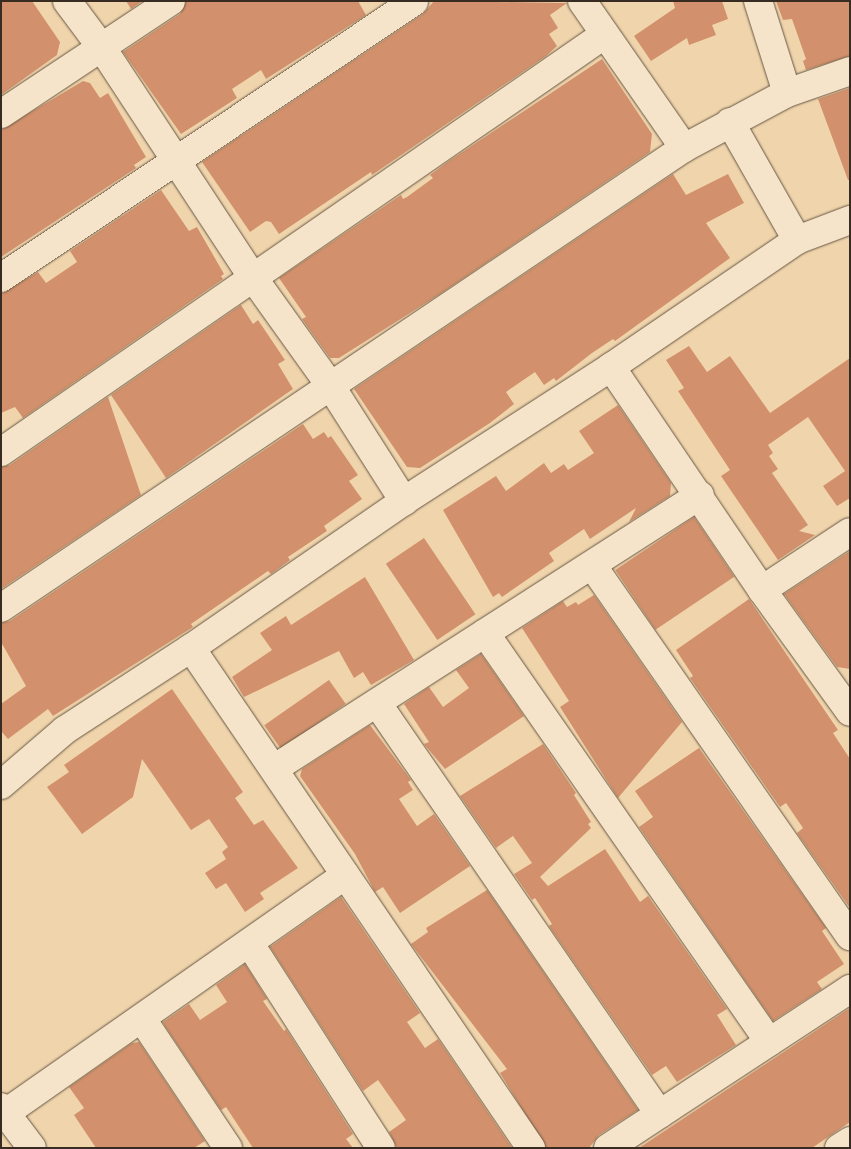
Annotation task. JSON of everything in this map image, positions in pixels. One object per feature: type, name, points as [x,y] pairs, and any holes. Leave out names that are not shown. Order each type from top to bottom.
[{"type":"street","points":[[67,1],[102,48],[254,279],[330,385],[404,501]]},
{"type":"street","points":[[1,114],[171,1]]},
{"type":"street","points":[[1,278],[414,1]]},
{"type":"street","points":[[582,1],[684,148]]},
{"type":"street","points":[[758,1],[788,93]]},
{"type":"street","points":[[1,452],[254,279],[604,35]]},
{"type":"street","points":[[1,608],[684,148],[788,93],[850,71]]},
{"type":"street","points":[[730,122],[797,240]]},
{"type":"street","points":[[4,776],[65,730],[192,648],[404,501],[611,367],[797,240],[850,220]]},
{"type":"street","points":[[611,367],[700,495],[762,590],[846,699]]},
{"type":"street","points":[[275,768],[700,495]]},
{"type":"street","points":[[762,590],[850,532]]},
{"type":"street","points":[[592,565],[850,936]]},
{"type":"street","points":[[485,633],[770,1042]]},
{"type":"street","points":[[192,648],[531,1148]]},
{"type":"street","points":[[377,703],[660,1114]]},
{"type":"street","points":[[32,1148],[4,1109],[142,1019],[345,875]]},
{"type":"street","points":[[250,944],[381,1148]]},
{"type":"street","points":[[608,1148],[850,988]]},
{"type":"street","points":[[142,1019],[228,1148]]},
{"type":"street","points":[[839,1148],[850,1141]]},
{"type":"building","points":[[1,1],[32,1],[60,42],[57,55],[1,95]]},
{"type":"building","points":[[126,1],[142,1],[131,9]]},
{"type":"building","points":[[186,1],[358,1],[366,15],[266,79],[261,70],[232,89],[237,98],[181,134],[123,52],[180,14]]},
{"type":"building","points":[[434,1],[567,3],[550,15],[558,28],[549,34],[557,46],[546,56],[372,175],[371,172],[279,234],[271,222],[266,221],[250,232],[202,162],[423,14]]},
{"type":"building","points":[[673,1],[722,1],[728,19],[712,25],[716,35],[689,45],[687,38],[651,61],[634,36],[675,8]]},
{"type":"building","points":[[776,1],[850,1],[850,56],[806,70],[803,61],[806,59],[792,19],[783,20]]},
{"type":"building","points":[[602,59],[652,134],[650,152],[440,294],[339,358],[330,358],[302,319],[306,317],[279,278],[401,195],[403,199],[407,197],[433,178],[430,175],[449,161]]},
{"type":"building","points":[[83,81],[90,83],[100,98],[108,93],[146,157],[134,165],[136,168],[1,257],[1,130]]},
{"type":"building","points":[[850,88],[850,180],[848,180],[818,99]]},
{"type":"building","points":[[673,174],[686,195],[728,174],[744,203],[706,223],[730,258],[615,341],[613,339],[592,353],[556,381],[554,378],[544,385],[535,372],[506,392],[514,404],[490,423],[420,468],[407,467],[354,389]]},
{"type":"building","points":[[161,190],[189,231],[197,227],[224,274],[221,276],[223,279],[23,418],[15,407],[1,413],[1,294],[38,272],[46,283],[77,262],[70,251]]},
{"type":"building","points":[[241,305],[253,324],[258,320],[285,360],[278,364],[293,389],[166,478],[111,395]]},
{"type":"building","points":[[689,346],[707,372],[730,356],[770,413],[850,358],[850,498],[837,506],[823,486],[845,471],[808,417],[768,445],[773,453],[769,456],[778,469],[772,473],[808,525],[799,531],[815,535],[778,560],[721,476],[730,470],[678,391],[684,388],[666,360]]},
{"type":"building","points":[[108,397],[141,495],[1,589],[1,467],[10,465]]},
{"type":"building","points":[[618,405],[671,483],[670,496],[629,522],[636,508],[590,539],[584,529],[549,553],[554,561],[502,597],[499,593],[493,597],[443,510],[496,476],[506,491],[544,463],[551,473],[564,464],[568,470],[594,453],[579,431]]},
{"type":"building","points":[[303,424],[313,439],[324,432],[328,438],[331,436],[358,475],[349,481],[362,499],[324,526],[327,531],[288,557],[290,560],[271,574],[268,571],[191,624],[193,627],[53,716],[48,709],[8,739],[1,731],[1,704],[26,686],[1,642],[1,623],[10,621]]},
{"type":"building","points":[[694,517],[734,577],[656,630],[615,570]]},
{"type":"building","points":[[424,538],[475,614],[437,640],[386,564]]},
{"type":"building","points":[[850,551],[850,669],[837,667],[784,594]]},
{"type":"building","points":[[365,577],[414,660],[371,685],[363,672],[354,678],[339,651],[244,697],[232,677],[272,650],[260,633],[286,616],[291,625]]},
{"type":"building","points":[[594,595],[682,722],[618,798],[560,707],[569,701],[522,628],[563,601],[567,607],[576,602],[578,605]]},
{"type":"building","points":[[749,599],[838,730],[833,733],[850,759],[850,908],[797,833],[803,828],[786,803],[780,807],[690,678],[693,676],[676,650]]},
{"type":"building","points":[[481,654],[524,716],[445,769],[424,744],[429,742],[404,704],[429,687],[443,707],[469,688],[456,670]]},
{"type":"building","points":[[329,680],[346,704],[281,749],[264,725]]},
{"type":"building","points":[[172,689],[243,792],[235,798],[254,825],[263,820],[298,868],[260,893],[264,899],[245,912],[226,883],[216,889],[205,873],[226,859],[222,852],[228,847],[209,819],[191,830],[142,759],[133,797],[82,834],[47,787],[69,772],[64,765]]},
{"type":"building","points":[[370,725],[411,780],[408,782],[413,790],[399,799],[417,826],[434,814],[470,866],[400,913],[383,887],[375,892],[355,854],[300,776],[302,769]]},
{"type":"building","points":[[543,744],[576,793],[574,795],[591,822],[588,824],[591,828],[540,877],[548,886],[605,849],[640,902],[648,896],[727,1009],[717,1015],[736,1045],[677,1082],[666,1066],[652,1075],[549,926],[552,924],[535,898],[532,900],[514,874],[532,863],[513,836],[496,848],[460,796]]},
{"type":"building","points":[[699,748],[826,928],[822,931],[844,964],[817,982],[822,989],[773,1021],[639,827],[653,817],[635,791]]},
{"type":"building","points":[[487,890],[638,1110],[599,1135],[589,1148],[546,1148],[500,1073],[507,1069],[411,944],[428,932],[426,928]]},
{"type":"building","points":[[341,897],[420,1013],[407,1022],[425,1048],[438,1039],[512,1148],[397,1148],[389,1132],[406,1120],[378,1080],[363,1091],[270,947]]},
{"type":"building","points":[[245,964],[267,999],[263,1001],[284,1031],[286,1029],[353,1134],[346,1139],[353,1148],[253,1148],[226,1107],[221,1110],[165,1026],[163,1022],[189,1004],[200,1020],[227,1002],[216,985]]},
{"type":"building","points":[[850,1008],[850,1122],[812,1148],[639,1148]]},
{"type":"building","points":[[139,1042],[205,1141],[194,1148],[96,1148],[74,1115],[84,1108],[69,1087],[132,1043]]}]
